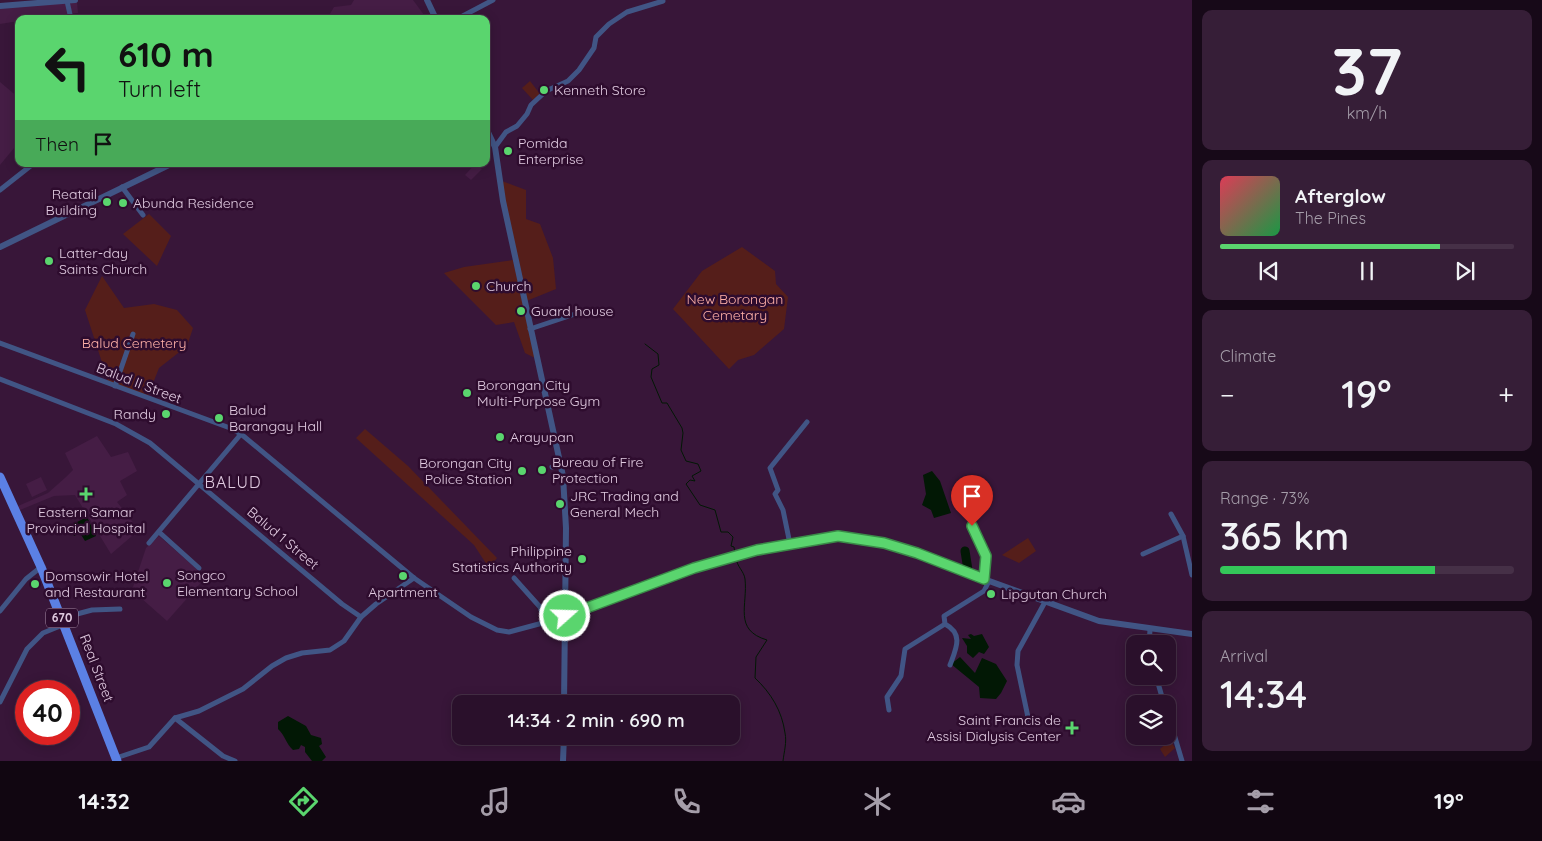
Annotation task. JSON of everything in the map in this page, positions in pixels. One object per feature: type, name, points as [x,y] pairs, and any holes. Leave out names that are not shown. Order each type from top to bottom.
[{"type":"main road","name":"Real Street","points":[[1,482],[42,567],[117,760]]},
{"type":"street","points":[[0,1],[16,0],[29,2]]},
{"type":"street","points":[[0,6],[29,2],[75,0]]},
{"type":"street","points":[[427,0],[434,15]]},
{"type":"street","points":[[465,15],[493,0]]},
{"type":"street","points":[[67,1],[70,15]]},
{"type":"street","points":[[495,147],[506,132],[517,126],[527,114],[531,105],[546,91],[568,81],[579,70],[594,48],[596,37],[609,24],[627,12],[663,1]]},
{"type":"street","points":[[490,136],[495,147],[502,201],[560,465],[566,528],[564,695]]},
{"type":"street","points":[[0,190],[29,167]]},
{"type":"street","points":[[0,247],[165,167]]},
{"type":"street","points":[[122,187],[143,215]]},
{"type":"street","points":[[530,329],[578,313]]},
{"type":"street","points":[[115,386],[133,334]]},
{"type":"street","name":"Balud II Street","points":[[0,343],[230,428],[241,434],[414,578],[471,617],[497,630],[510,632],[565,616]]},
{"type":"street","name":"Balud 1 Street","points":[[0,379],[116,424],[150,443],[200,482],[342,604],[361,616]]},
{"type":"street","points":[[790,544],[783,510],[775,494],[778,490],[770,468],[807,422]]},
{"type":"street","points":[[149,543],[241,434]]},
{"type":"street","points":[[552,467],[560,465]]},
{"type":"street","points":[[1171,514],[1183,536],[1192,575]]},
{"type":"street","points":[[950,665],[958,644],[956,634],[945,624],[944,616],[984,591],[986,580],[986,556],[972,526]]},
{"type":"street","points":[[159,532],[199,568]]},
{"type":"street","points":[[565,616],[659,580],[736,556],[838,536],[884,543],[936,558],[986,580],[1099,621],[1150,630],[1192,634]]},
{"type":"street","points":[[1143,554],[1183,536]]},
{"type":"street","points":[[0,611],[26,579],[42,567]]},
{"type":"street","points":[[117,760],[149,747],[174,718],[199,711],[243,689],[286,658],[302,653],[330,650],[344,641],[361,616],[414,578]]},
{"type":"street","points":[[514,578],[527,589],[540,607],[546,622]]},
{"type":"street","points":[[1029,722],[1017,665],[1018,651],[1045,602]]},
{"type":"street","points":[[0,702],[27,649],[43,633],[64,621],[92,610],[120,609]]},
{"type":"street","points":[[889,710],[887,697],[901,676],[905,649],[945,624]]},
{"type":"street","points":[[1150,630],[1150,635]]},
{"type":"street","points":[[174,718],[223,756],[235,761]]},
{"type":"street","points":[[1176,741],[1182,761]]},
{"type":"street","points":[[563,761],[564,745]]},
{"type":"shaded area","points":[[354,0],[413,0],[424,15],[329,15],[334,7],[351,5]]},
{"type":"shaded area","points":[[77,2],[78,13],[15,15],[15,22],[0,24],[0,8]]},
{"type":"shaded area","points":[[0,82],[15,95],[15,147],[0,165]]},
{"type":"shaded area","points":[[472,167],[482,169],[471,180],[465,175]]},
{"type":"shaded area","name":"Eastern Samar Provincial Hospital","points":[[97,436],[111,457],[128,452],[137,471],[120,481],[127,495],[117,502],[139,530],[111,554],[75,495],[54,496],[20,510],[18,506],[48,493],[73,470],[65,453]]},
{"type":"shaded area","points":[[932,471],[940,481],[951,513],[934,518],[931,510],[922,505],[926,494],[923,475]]},
{"type":"shaded area","points":[[41,477],[47,490],[32,497],[26,484]]},
{"type":"shaded area","points":[[87,517],[96,536],[85,541],[80,533],[74,536],[69,526]]},
{"type":"shaded area","name":"Songco Elementary School","points":[[159,536],[206,577],[167,621],[132,590],[146,548]]},
{"type":"shaded area","points":[[982,634],[989,647],[984,654],[979,652],[973,658],[967,653],[967,646],[962,638],[971,639],[968,635],[974,636]]},
{"type":"shaded area","points":[[960,657],[975,673],[982,658],[996,664],[1007,681],[996,699],[980,698],[979,687],[951,664]]},
{"type":"shaded area","points":[[288,716],[306,726],[311,735],[321,738],[322,744],[319,746],[326,757],[322,761],[312,761],[305,752],[305,747],[301,745],[299,749],[293,750],[291,748],[278,729],[278,722]]},
{"type":"green space","points":[[530,81],[540,94],[533,100],[522,88]]},
{"type":"green space","points":[[499,180],[526,190],[526,219],[540,224],[553,258],[556,289],[524,302]]},
{"type":"green space","points":[[149,214],[171,236],[157,266],[123,234]]},
{"type":"green space","name":"New Borongan Cemetary","points":[[742,247],[775,271],[776,284],[788,297],[784,329],[754,355],[738,360],[729,369],[673,309],[702,271]]},
{"type":"green space","points":[[513,260],[535,358],[525,353],[514,322],[496,325],[444,273],[464,267]]},
{"type":"green space","name":"Balud Cemetery","points":[[102,276],[124,308],[154,304],[177,310],[193,328],[187,346],[159,368],[147,398],[109,384],[85,310]]},
{"type":"green space","points":[[365,429],[408,466],[497,558],[489,568],[474,545],[356,438]]},
{"type":"green space","points":[[1028,538],[1036,551],[1019,563],[1002,555]]},
{"type":"green space","points":[[1164,745],[1173,745],[1175,748],[1165,757],[1160,749]]},
{"type":"waterway","points":[[645,344],[658,354],[659,365],[652,369],[651,377],[662,403],[667,403],[682,428],[681,450],[686,461],[698,464],[701,471],[692,476],[695,481],[690,480],[686,484],[700,505],[715,510],[721,532],[728,532],[733,537],[731,546],[734,547],[735,554]]},
{"type":"waterway","points":[[965,551],[968,570]]},
{"type":"waterway","points":[[736,558],[745,579],[744,616],[746,623],[756,636],[767,640],[756,657],[755,678],[771,696],[784,725],[786,740],[783,761]]},
{"type":"place","name":"Kenneth Store","points":[[544,90]]},
{"type":"place","name":"Pomida Enterprise","points":[[508,151]]},
{"type":"place","name":"Reatail Building","points":[[107,202]]},
{"type":"place","name":"Abunda Residence","points":[[123,203]]},
{"type":"place","name":"Latter-day Saints Church","points":[[49,261]]},
{"type":"place","name":"Church","points":[[476,286]]},
{"type":"place","name":"Guard house","points":[[521,311]]},
{"type":"place","name":"Borongan City Multi-Purpose Gym","points":[[467,393]]},
{"type":"place","name":"Randy","points":[[166,414]]},
{"type":"place","name":"Balud Barangay Hall","points":[[219,418]]},
{"type":"place","name":"Arayupan","points":[[500,437]]},
{"type":"place","name":"Bureau of Fire Protection","points":[[542,470]]},
{"type":"place","name":"Borongan City Police Station","points":[[522,471]]},
{"type":"place","name":"Eastern Samar Provincial Hospital","points":[[86,494]]},
{"type":"place","name":"JRC Trading and General Mech","points":[[560,504]]},
{"type":"place","name":"Philippine Statistics Authority","points":[[582,559]]},
{"type":"place","name":"Apartment","points":[[403,576]]},
{"type":"place","name":"Songco Elementary School","points":[[167,583]]},
{"type":"place","name":"Domsowir Hotel and Restaurant","points":[[35,584]]},
{"type":"place","name":"Lipgutan Church","points":[[991,594]]},
{"type":"place","name":"Saint Francis de Assisi Dialysis Center","points":[[1072,728]]},
{"type":"district","name":"BALUD","points":[[233,482]]},
{"type":"route","points":[[565,616],[652,582],[694,568],[735,558],[757,550],[838,536],[884,543],[936,558],[959,570],[984,579],[986,556],[972,526]]}]
